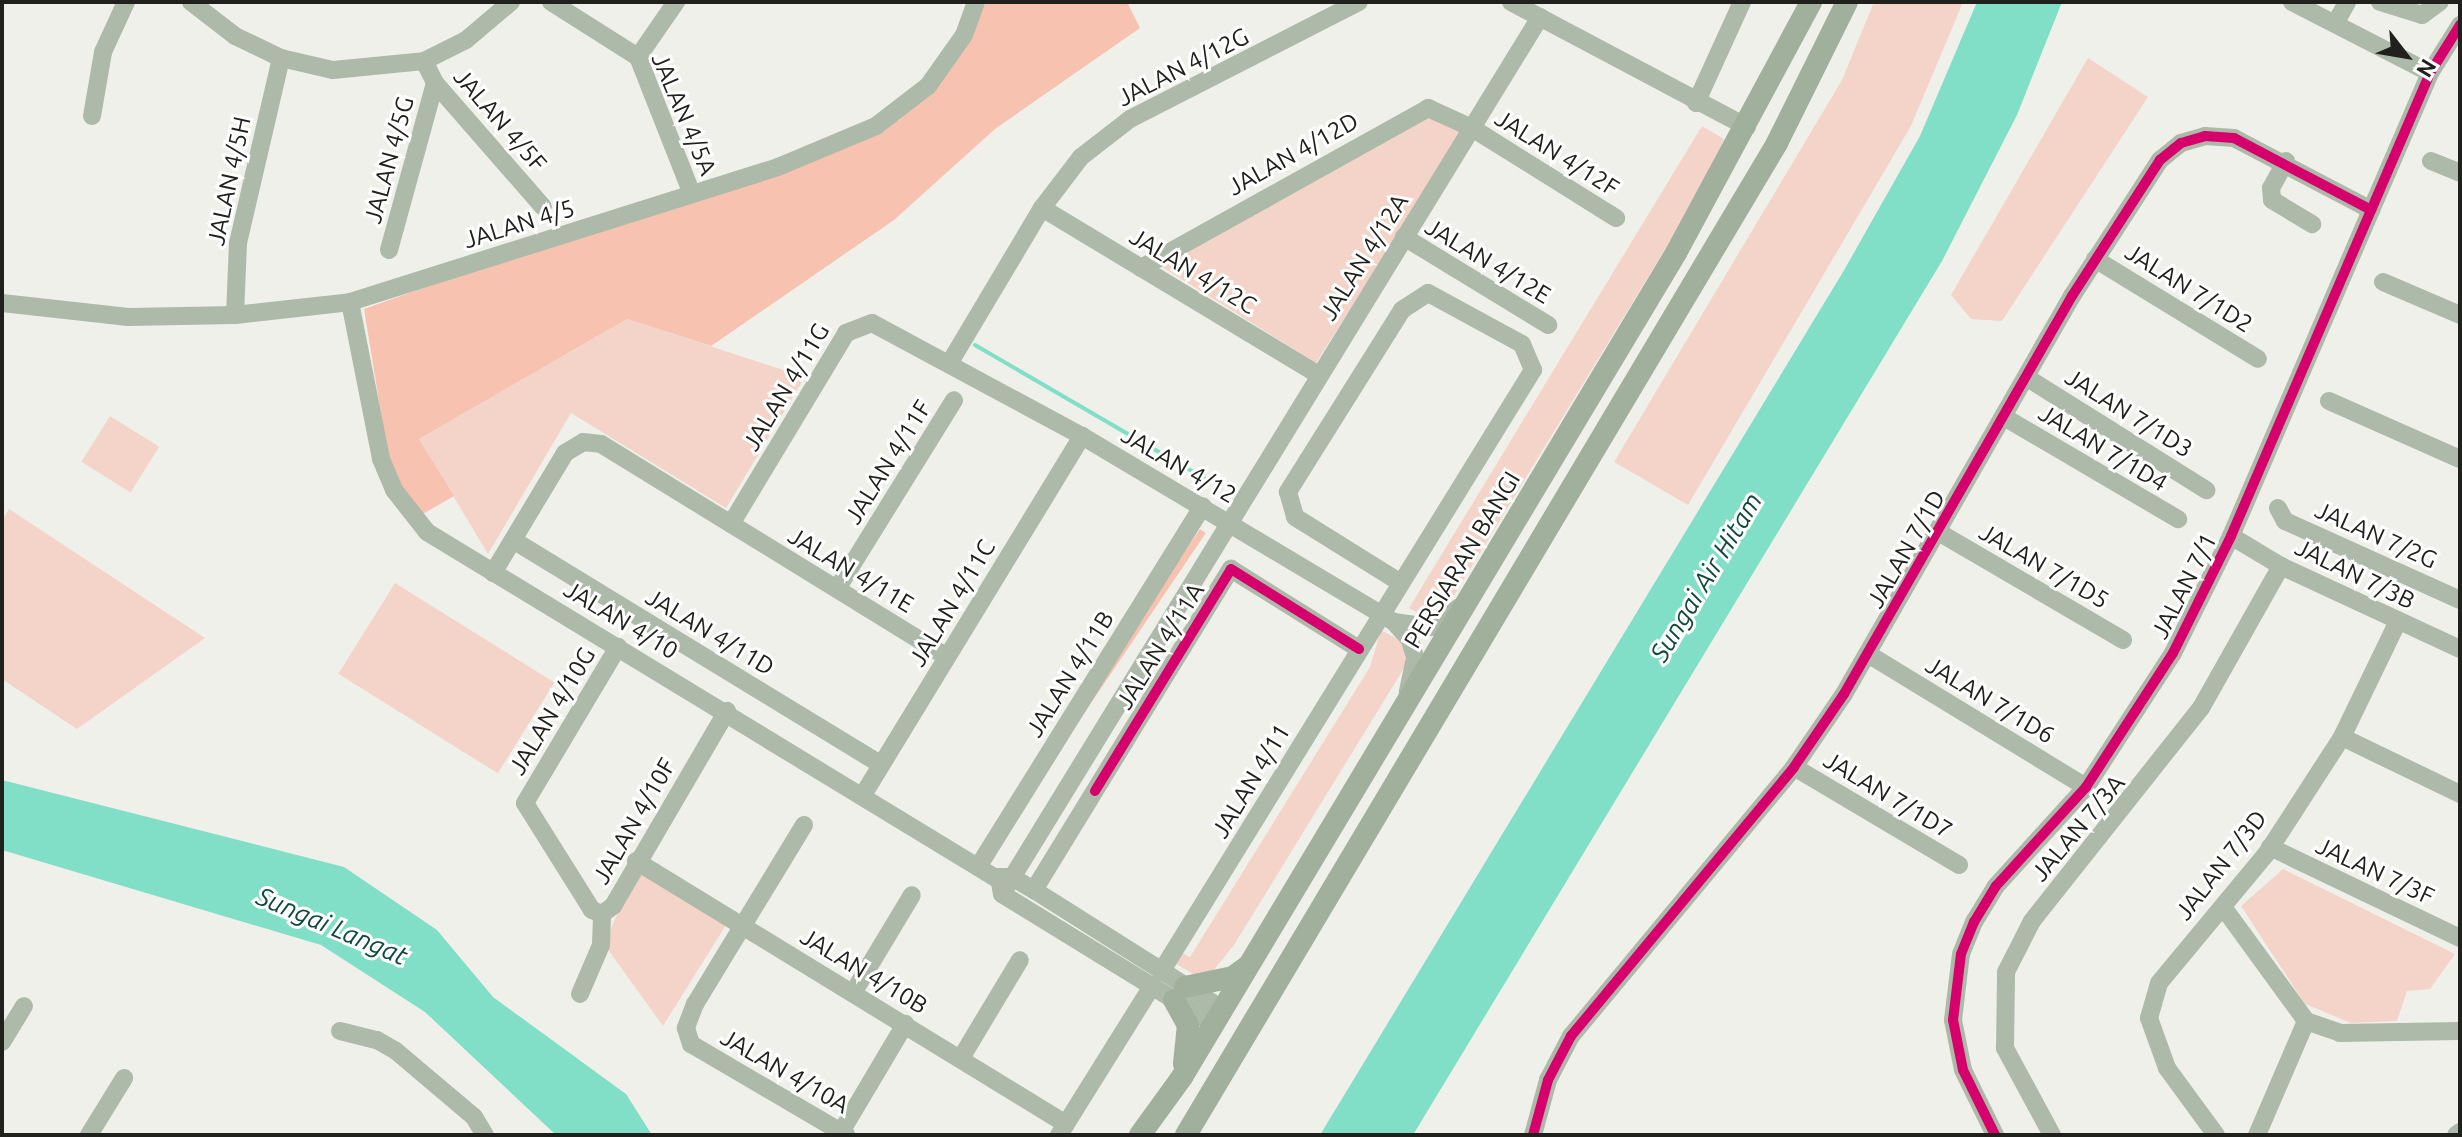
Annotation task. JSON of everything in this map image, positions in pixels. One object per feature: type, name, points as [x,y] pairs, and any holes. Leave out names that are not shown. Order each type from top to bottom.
[{"type":"main road","name":"PERSIARAN BANGI","points":[[1140,1135],[1222,1018],[1248,967],[1747,127],[1811,2]]},
{"type":"main road","points":[[1186,1135],[1777,143],[1847,2]]},
{"type":"main road","points":[[1173,1135],[1224,1050],[1222,1018],[1249,1010],[1335,869],[1356,853]]},
{"type":"main road","points":[[1182,1077],[1188,1025],[1180,994],[1233,977],[1248,967]]},
{"type":"street","points":[[92,116],[103,52],[126,2]]},
{"type":"street","points":[[191,2],[235,36],[281,58],[333,70],[424,61],[466,40],[511,2]]},
{"type":"street","name":"JALAN 4/5A","points":[[551,2],[638,57],[692,194]]},
{"type":"street","points":[[638,57],[676,2]]},
{"type":"street","name":"JALAN 4/5","points":[[2,303],[128,317],[235,315],[350,302],[778,167],[876,126],[906,107],[949,59],[976,2]]},
{"type":"street","name":"JALAN 4/12G","points":[[949,364],[1042,208],[1081,157],[1130,119],[1359,2]]},
{"type":"street","points":[[1511,2],[1696,103],[1747,127]]},
{"type":"street","points":[[1696,103],[1742,2]]},
{"type":"street","points":[[2292,2],[2430,73]]},
{"type":"street","points":[[2335,24],[2347,2]]},
{"type":"street","points":[[2380,2],[2422,15],[2440,2]]},
{"type":"street","name":"JALAN 4/12A","points":[[1228,521],[1540,17]]},
{"type":"street","name":"JALAN 7/1","points":[[1995,1135],[1963,1070],[1956,1044],[1955,990],[1961,954],[1996,886],[2086,787],[2173,653],[2231,536],[2430,73],[2460,25]]},
{"type":"street","name":"JALAN 4/5H","points":[[235,315],[238,243],[281,58]]},
{"type":"street","name":"JALAN 4/5F","points":[[424,61],[435,83],[543,207]]},
{"type":"street","name":"JALAN 4/5G","points":[[389,250],[435,83]]},
{"type":"street","name":"JALAN 4/12D","points":[[1141,268],[1423,109],[1472,128]]},
{"type":"street","name":"JALAN 4/12F","points":[[1472,128],[1616,218]]},
{"type":"street","name":"JALAN 7/1D","points":[[1533,1135],[1548,1080],[1571,1036],[1794,767],[1868,654],[1940,533],[2026,377],[2146,177],[2181,143],[2205,136],[2234,138],[2286,161],[2371,210]]},
{"type":"street","points":[[2286,161],[2271,188],[2272,200],[2312,224]]},
{"type":"street","points":[[2431,161],[2460,173]]},
{"type":"street","name":"JALAN 4/12C","points":[[1042,208],[1319,375]]},
{"type":"street","name":"JALAN 4/12E","points":[[1404,237],[1548,325]]},
{"type":"street","name":"JALAN 7/1D2","points":[[2095,259],[2258,359]]},
{"type":"street","points":[[2383,282],[2460,315]]},
{"type":"street","points":[[1387,618],[1401,583],[1533,370],[1534,361],[1522,344],[1438,294],[1417,296],[1389,331],[1288,492],[1295,517],[1401,583]]},
{"type":"street","name":"JALAN 4/10","points":[[350,302],[381,459],[394,490],[427,532],[863,795],[1005,884],[1153,985],[1180,994],[1222,1018]]},
{"type":"street","points":[[1358,312],[1389,331]]},
{"type":"street","name":"JALAN 4/11G","points":[[731,524],[851,327],[872,323],[949,364]]},
{"type":"street","name":"JALAN 4/12","points":[[949,364],[1203,506],[1387,618],[1410,640],[1415,658],[1404,706]]},
{"type":"street","name":"JALAN 7/1D3","points":[[2026,377],[2206,490]]},
{"type":"street","name":"JALAN 4/11F","points":[[837,589],[954,400]]},
{"type":"street","points":[[2329,401],[2460,459]]},
{"type":"street","name":"JALAN 7/1D4","points":[[2004,417],[2178,519]]},
{"type":"street","points":[[1282,435],[1312,453]]},
{"type":"street","name":"JALAN 4/11C","points":[[863,795],[1082,436]]},
{"type":"street","points":[[493,573],[565,453],[583,442],[601,444],[731,524]]},
{"type":"street","name":"JALAN 4/11B","points":[[978,867],[1203,506]]},
{"type":"street","name":"JALAN 7/2G","points":[[2278,508],[2285,521],[2460,600]]},
{"type":"street","name":"JALAN 4/11A","points":[[1005,884],[1228,521]]},
{"type":"street","name":"JALAN 4/11E","points":[[731,524],[947,657]]},
{"type":"street","name":"JALAN 7/1D5","points":[[1940,533],[2123,640]]},
{"type":"street","name":"JALAN 7/3B","points":[[2231,536],[2281,566],[2460,649]]},
{"type":"street","name":"JALAN 4/11D","points":[[513,540],[881,765]]},
{"type":"street","points":[[1208,554],[1231,569]]},
{"type":"street","name":"JALAN 7/3A","points":[[2052,1135],[2005,1048],[2006,972],[2032,921],[2201,708],[2281,566]]},
{"type":"street","name":"JALAN 4/11A","points":[[1034,890],[1231,569],[1359,649]]},
{"type":"street","name":"JALAN 4/12","points":[[1387,618],[1431,627],[1448,618],[1470,597]]},
{"type":"street","name":"JALAN 4/11","points":[[1153,985],[1359,649],[1387,618]]},
{"type":"street","name":"JALAN 7/3D","points":[[2216,1135],[2167,1068],[2149,1018],[2159,983],[2270,847],[2342,737],[2398,621]]},
{"type":"street","name":"JALAN 4/10G","points":[[526,800],[618,647]]},
{"type":"street","name":"JALAN 7/1D6","points":[[1868,654],[2086,787]]},
{"type":"street","name":"JALAN 4/10F","points":[[526,800],[592,910],[602,914],[613,906],[636,861],[727,711]]},
{"type":"street","points":[[2342,737],[2460,794]]},
{"type":"street","name":"JALAN 7/1D7","points":[[1794,767],[1959,865]]},
{"type":"street","points":[[743,926],[804,825]]},
{"type":"street","name":"JALAN 7/3F","points":[[2270,847],[2460,938]]},
{"type":"street","name":"JALAN 4/10B","points":[[636,861],[961,1058],[1063,1130]]},
{"type":"street","name":"JALAN 4/10","points":[[1005,884],[1034,890],[1153,985]]},
{"type":"street","points":[[853,993],[912,895]]},
{"type":"street","points":[[2223,907],[2306,1021],[2340,1033],[2460,1031]]},
{"type":"street","points":[[580,994],[601,945],[602,914]]},
{"type":"street","name":"JALAN 4/10A","points":[[743,926],[689,1016],[686,1028],[691,1044],[843,1133]]},
{"type":"street","points":[[961,1058],[1020,960]]},
{"type":"street","points":[[1063,1130],[1153,985]]},
{"type":"street","points":[[2,1042],[24,1006]]},
{"type":"street","points":[[2257,1135],[2306,1021]]},
{"type":"street","points":[[843,1133],[905,1024]]},
{"type":"street","points":[[340,1031],[377,1040],[396,1051],[474,1117],[485,1135]]},
{"type":"street","points":[[89,1135],[124,1078]]},
{"type":"shaded area","points":[[986,2],[1127,2],[1140,28],[995,129],[894,220],[711,346],[627,319],[419,439],[454,496],[421,515],[399,488],[388,456],[364,309],[899,120],[948,73]]},
{"type":"shaded area","points":[[1874,2],[1963,2],[1911,126],[1688,505],[1614,462],[1842,80]]},
{"type":"shaded area","points":[[2088,58],[2148,97],[2002,321],[1971,319],[1951,295]]},
{"type":"shaded area","points":[[1431,116],[1464,130],[1316,363],[1159,265]]},
{"type":"shaded area","points":[[1702,126],[1724,139],[1709,177],[1452,599],[1430,620],[1409,608]]},
{"type":"shaded area","points":[[627,319],[805,377],[726,508],[571,413],[488,554],[419,439]]},
{"type":"shaded area","points":[[110,416],[159,447],[131,493],[81,462]]},
{"type":"shaded area","points":[[9,509],[205,638],[77,729],[2,679],[2,521]]},
{"type":"shaded area","points":[[1200,529],[1206,533],[989,855],[983,851]]},
{"type":"shaded area","points":[[395,583],[554,683],[498,773],[338,674]]},
{"type":"shaded area","points":[[1381,630],[1403,642],[1406,665],[1234,945],[1213,971],[1195,975],[1176,964],[1182,953],[1190,957],[1370,667]]},
{"type":"shaded area","points":[[2283,869],[2455,954],[2430,989],[2407,991],[2397,1021],[2351,1023],[2305,1004],[2241,906]]},
{"type":"shaded area","points":[[637,870],[726,925],[663,1026],[604,944]]},
{"type":"water","name":"Sungai Air Hitam","points":[[1977,2],[2062,2],[2017,115],[1942,261],[1413,1135],[1320,1135],[1843,272],[1920,136]]},
{"type":"water","name":"Sungai Langat","points":[[2,780],[344,867],[437,930],[493,997],[626,1094],[652,1135],[556,1135],[425,1012],[321,945],[2,850]]},
{"type":"waterway","points":[[975,345],[1210,482]]},
{"type":"cycle path","points":[[1995,1135],[1963,1070],[1953,1020],[1961,954],[1974,922],[1996,886],[2086,787],[2173,653],[2231,536],[2430,73],[2460,25]]},
{"type":"cycle path","points":[[1533,1135],[1548,1080],[1571,1036],[1794,767],[1844,694],[2072,296],[2160,160],[2181,143],[2205,136],[2234,138],[2371,210]]},
{"type":"cycle path","points":[[1095,791],[1231,569],[1359,649]]}]
